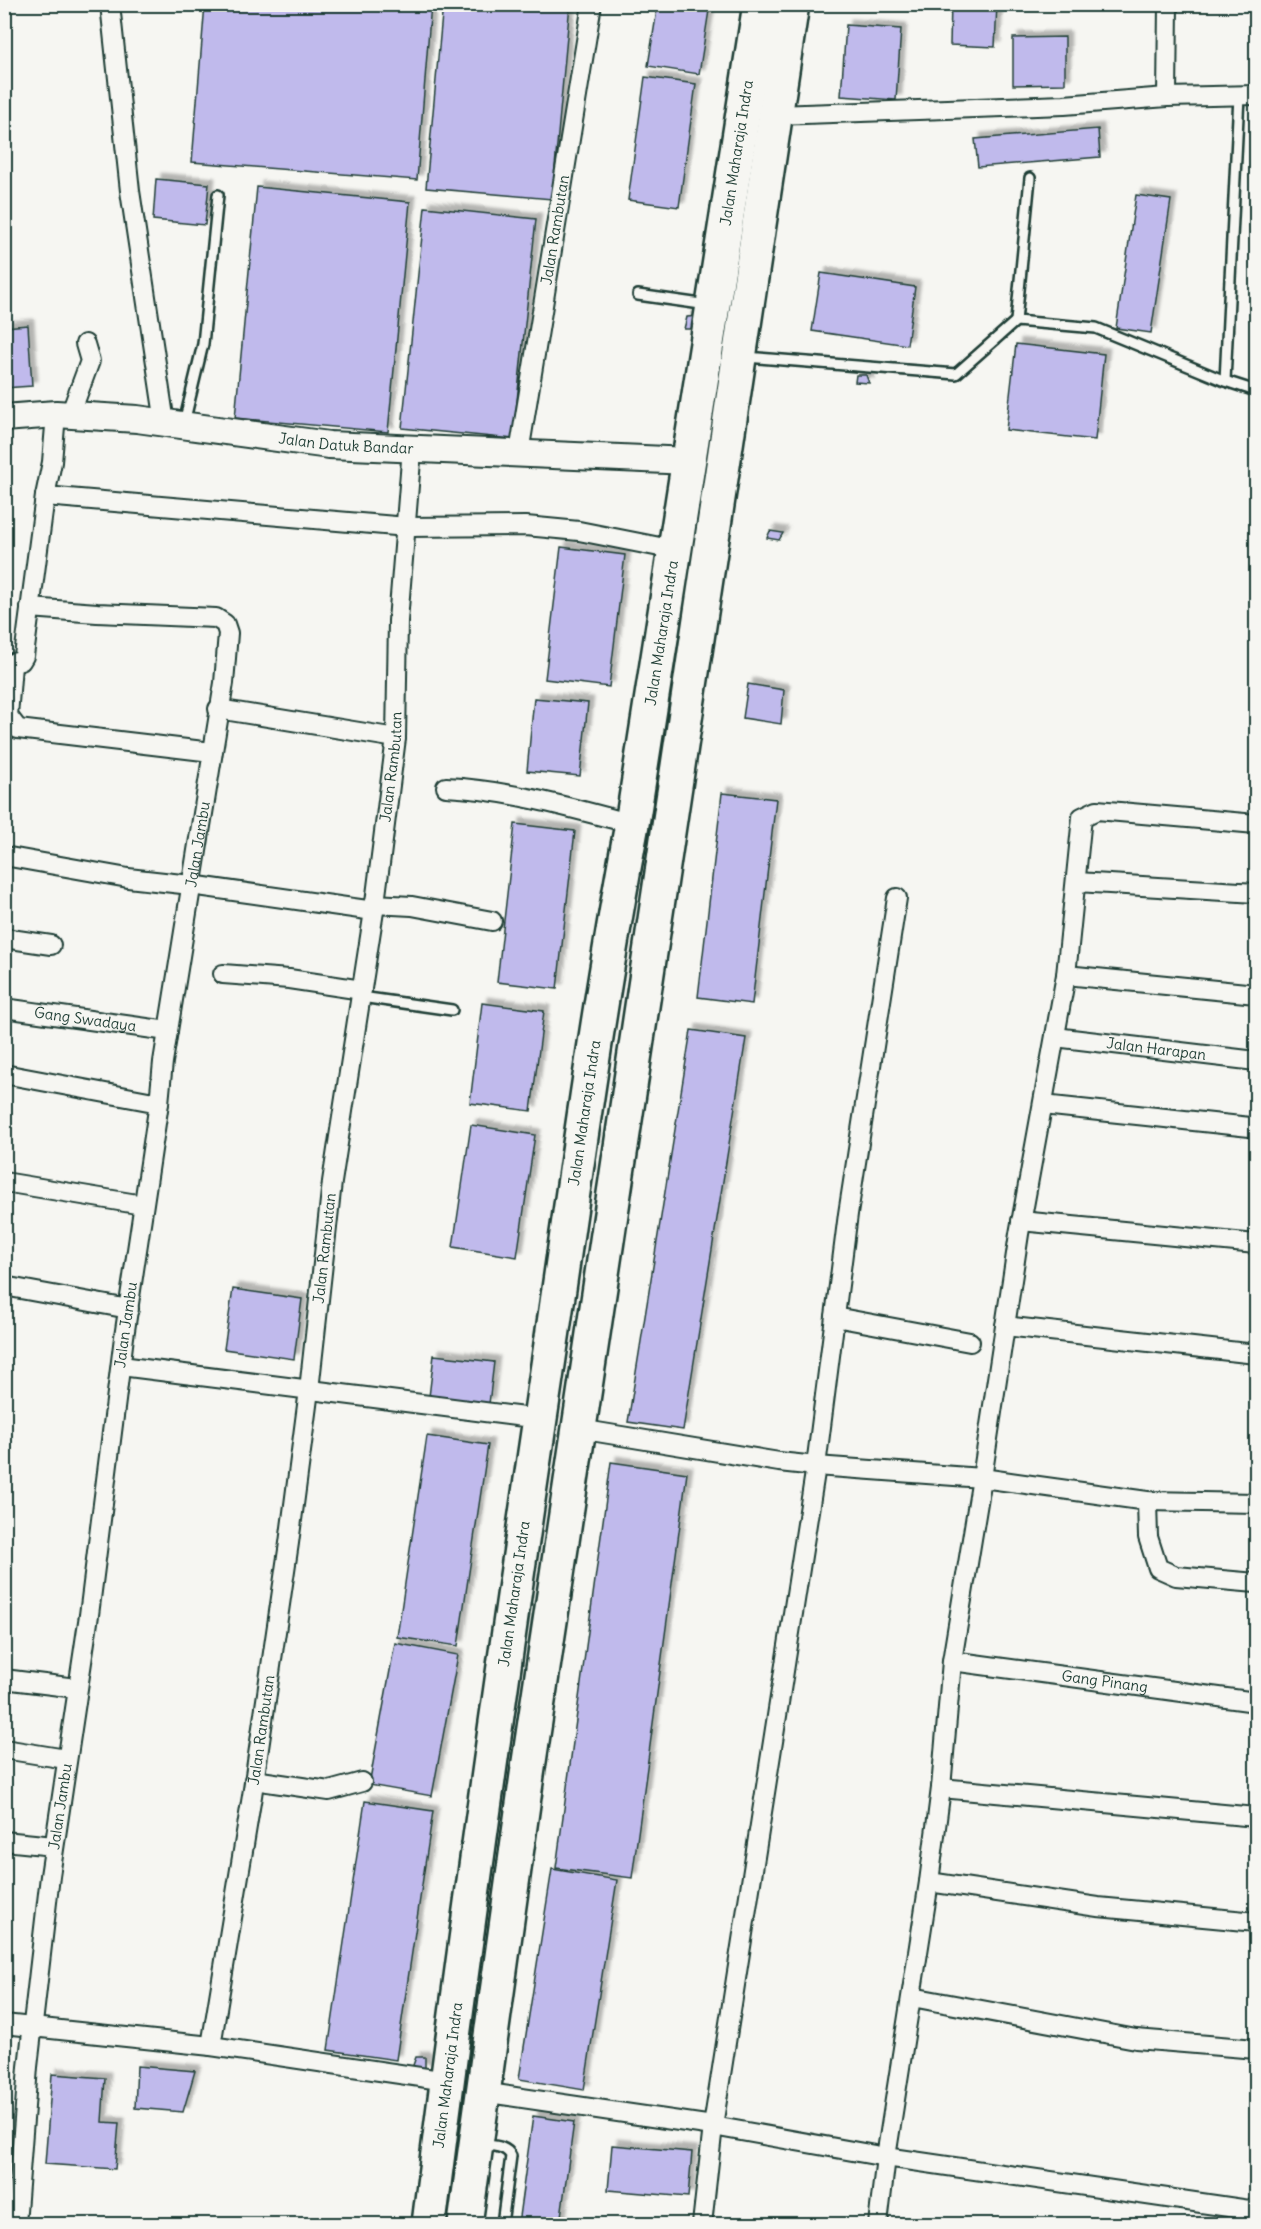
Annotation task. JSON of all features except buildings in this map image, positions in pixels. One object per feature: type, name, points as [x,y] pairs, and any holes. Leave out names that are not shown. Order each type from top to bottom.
[{"type":"highway","name":"Jalan Maharaja Indra","points":[[465,2224],[482,2092],[579,1429],[776,115],[759,4]]},
{"type":"highway","name":"Jalan Maharaja Indra","points":[[429,2224],[540,1419],[618,897],[632,824],[713,306],[767,64],[792,4]]},
{"type":"highway","points":[[618,897],[658,903]]},
{"type":"street","points":[[110,4],[130,191],[174,424]]},
{"type":"street","name":"Jalan Rambutan","points":[[519,453],[592,4]]},
{"type":"street","points":[[1167,98],[1168,4]]},
{"type":"street","points":[[776,115],[1248,96]]},
{"type":"street","points":[[85,344],[90,361],[63,415],[45,496],[24,656],[21,661],[8,665],[8,716],[18,729],[212,752]]},
{"type":"street","name":"Jalan Datuk Bandar","points":[[4,418],[63,415],[174,424],[329,445],[689,461]]},
{"type":"street","name":"Jalan Rambutan","points":[[211,2046],[254,1780],[309,1390],[332,1182],[374,908],[396,738],[398,621],[412,448]]},
{"type":"street","points":[[45,496],[407,527],[526,526],[579,531],[675,550]]},
{"type":"street","name":"Jalan Jambu","points":[[16,2224],[12,2184],[54,1846],[76,1688],[89,1615],[168,1031],[224,683],[228,633],[225,624],[216,618],[97,614],[30,608]]},
{"type":"street","points":[[218,709],[396,738]]},
{"type":"street","points":[[446,787],[470,788],[632,824]]},
{"type":"street","points":[[878,2224],[886,2157],[929,1882],[941,1788],[952,1661],[1021,1221],[1066,975],[1082,817],[1097,810],[1257,824]]},
{"type":"street","points":[[4,856],[128,878],[374,908],[411,906],[492,921]]},
{"type":"street","points":[[1077,882],[1257,893]]},
{"type":"street","points":[[702,2224],[713,2127],[816,1466],[848,1215],[897,898]]},
{"type":"street","points":[[4,938],[51,945]]},
{"type":"street","points":[[223,975],[289,979],[361,993]]},
{"type":"street","points":[[1066,975],[1257,994]]},
{"type":"street","name":"Gang Swadaya","points":[[4,1008],[168,1031]]},
{"type":"street","name":"Jalan Harapan","points":[[1056,1037],[1257,1060]]},
{"type":"street","points":[[4,1074],[159,1103]]},
{"type":"street","points":[[1043,1105],[1250,1127]]},
{"type":"street","points":[[4,1182],[143,1205]]},
{"type":"street","points":[[1021,1221],[1257,1244]]},
{"type":"street","points":[[4,1286],[129,1309]]},
{"type":"street","points":[[835,1317],[970,1341]]},
{"type":"street","points":[[1005,1326],[1257,1354]]},
{"type":"street","points":[[121,1366],[540,1419]]},
{"type":"street","points":[[579,1429],[816,1466],[982,1478],[1147,1501],[1257,1503]]},
{"type":"street","points":[[1147,1501],[1148,1536],[1158,1568],[1176,1575],[1257,1583]]},
{"type":"street","name":"Gang Pinang","points":[[952,1661],[1257,1702]]},
{"type":"street","points":[[4,1679],[76,1688]]},
{"type":"street","points":[[4,1749],[66,1759]]},
{"type":"street","points":[[254,1780],[329,1791],[362,1782]]},
{"type":"street","points":[[941,1788],[1257,1817]]},
{"type":"street","points":[[4,1841],[54,1846]]},
{"type":"street","points":[[929,1882],[1098,1907],[1257,1922]]},
{"type":"street","points":[[912,1997],[1137,2039],[1257,2049]]},
{"type":"street","points":[[4,2024],[211,2046],[447,2081]]},
{"type":"street","points":[[482,2092],[713,2127],[886,2157],[1257,2211]]},
{"type":"lane","points":[[1225,381],[1248,96]]},
{"type":"lane","points":[[741,357],[956,374],[1016,321],[1030,178]]},
{"type":"lane","points":[[174,424],[203,344],[218,195]]},
{"type":"lane","points":[[638,295],[713,306]]},
{"type":"lane","points":[[1016,321],[1096,328],[1225,381],[1257,391]]},
{"type":"lane","points":[[361,993],[452,1010]]},
{"type":"lane","points":[[475,2143],[503,2148],[509,2151],[511,2156],[502,2224]]}]
